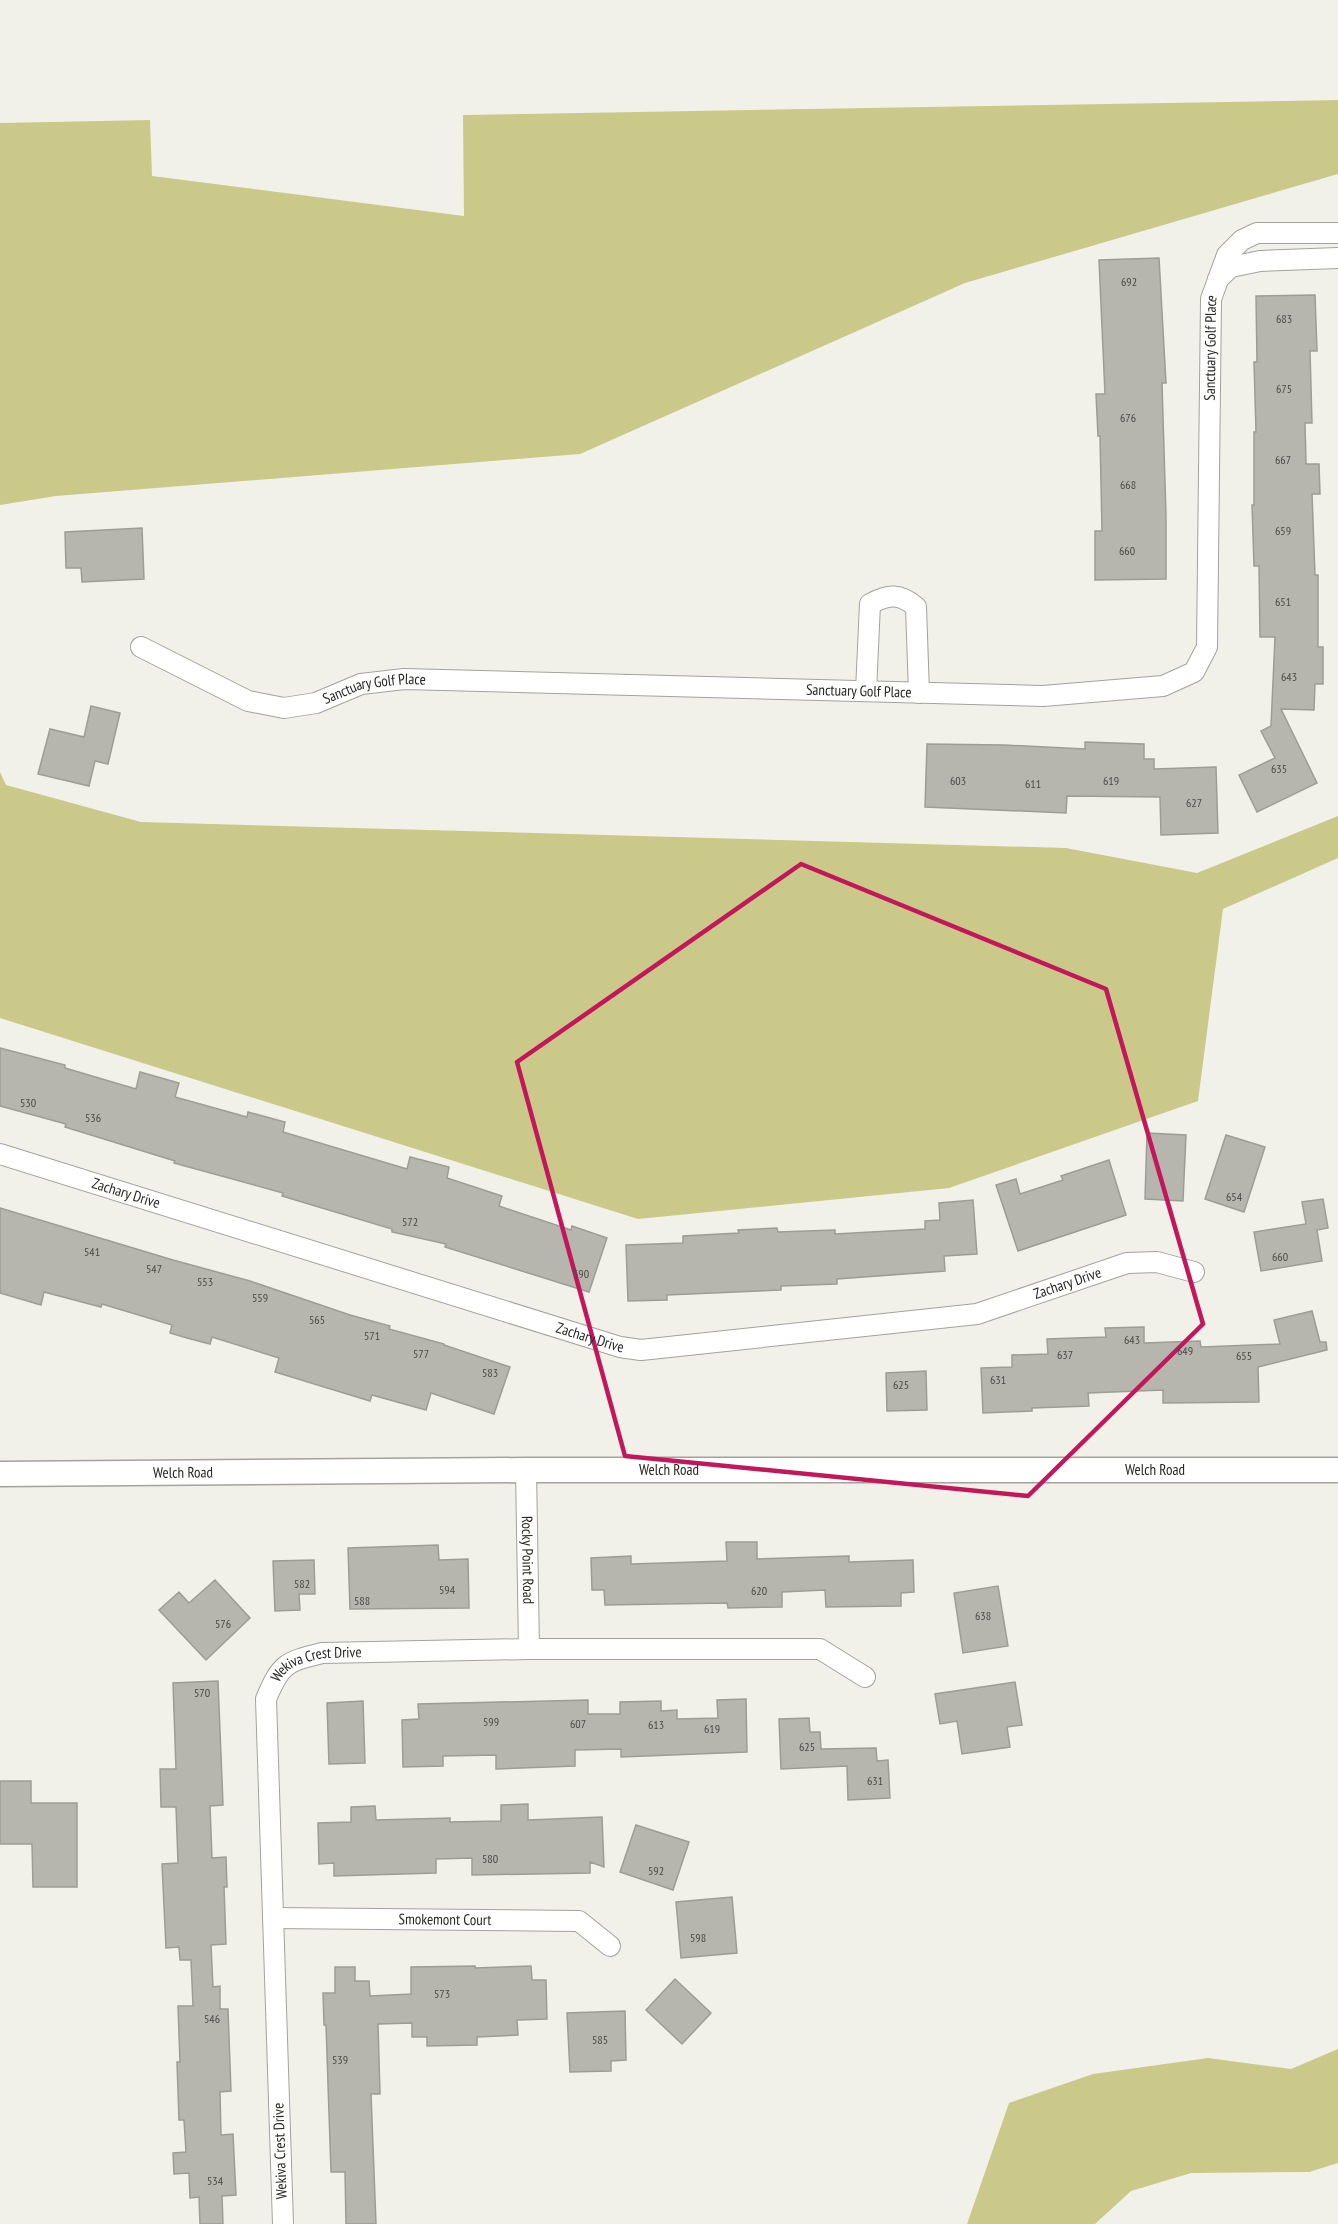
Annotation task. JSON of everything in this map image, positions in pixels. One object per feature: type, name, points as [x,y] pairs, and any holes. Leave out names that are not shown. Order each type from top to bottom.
[{"type":"street","name":"Sanctuary Golf Place","points":[[141,647],[248,701],[284,708],[316,703],[361,684],[404,679],[1043,696],[1163,686],[1194,672],[1206,647],[1211,299],[1227,255],[1242,240],[1257,233],[1338,233]]},
{"type":"street","points":[[1271,233],[1272,261]]},
{"type":"street","name":"Sanctuary Golf Place","points":[[1218,279],[1231,267],[1272,261],[1338,258]]},
{"type":"street","points":[[866,691],[870,604],[884,597],[905,598],[916,607],[919,693]]},
{"type":"street","name":"Zachary Drive","points":[[0,1154],[597,1340],[641,1350],[977,1314],[1127,1263],[1157,1262],[1194,1272]]},
{"type":"street","name":"Welch Road","points":[[0,1474],[526,1470],[1338,1470]]},
{"type":"street","name":"Rocky Point Road","points":[[526,1470],[529,1649]]},
{"type":"street","name":"Wekiva Crest Drive","points":[[283,2224],[266,1698],[276,1675],[292,1661],[322,1653],[529,1649],[820,1649],[865,1677]]},
{"type":"street","name":"Smokemont Court","points":[[273,1918],[579,1921],[609,1947]]},
{"type":"highlighted area","points":[[801,864],[1106,989],[1203,1324],[1028,1496],[625,1456],[517,1062]]},
{"type":"shaded area","points":[[1338,100],[1338,174],[965,283],[580,454],[56,496],[0,505],[0,123],[150,120],[152,176],[464,216],[463,115]]},
{"type":"shaded area","points":[[0,772],[6,785],[141,822],[1066,848],[1197,873],[1338,816],[1338,858],[1223,909],[1198,1101],[949,1188],[638,1219],[0,1018]]},
{"type":"shaded area","points":[[1338,2049],[1338,2163],[1309,2172],[1191,2173],[1131,2191],[1095,2224],[967,2224],[1009,2103],[1093,2074],[1208,2058],[1291,2069]]},
{"type":"building","points":[[1159,258],[1166,383],[1162,383],[1166,579],[1095,580],[1095,531],[1102,531],[1100,436],[1098,436],[1096,394],[1105,394],[1099,260]]},
{"type":"building","points":[[1315,295],[1317,351],[1310,351],[1312,423],[1305,423],[1306,464],[1319,464],[1320,494],[1312,494],[1315,575],[1318,575],[1318,647],[1323,647],[1323,684],[1315,684],[1314,710],[1281,709],[1317,783],[1257,812],[1239,775],[1275,758],[1261,731],[1271,726],[1275,637],[1260,637],[1259,566],[1254,566],[1252,505],[1254,505],[1254,432],[1256,432],[1254,362],[1257,362],[1256,296]]},
{"type":"building","points":[[142,528],[144,579],[82,582],[81,568],[66,568],[65,532]]},
{"type":"building","points":[[91,706],[120,713],[108,764],[95,761],[89,786],[38,774],[50,729],[84,737]]},
{"type":"building","points":[[1085,742],[1144,744],[1144,759],[1154,759],[1154,769],[1216,767],[1218,833],[1161,835],[1160,797],[1067,796],[1066,813],[925,807],[927,744],[1085,749]]},
{"type":"building","points":[[0,1048],[65,1065],[65,1068],[136,1089],[140,1072],[179,1083],[175,1097],[247,1117],[248,1112],[285,1122],[283,1132],[407,1169],[410,1157],[449,1167],[447,1178],[502,1196],[499,1206],[571,1230],[572,1226],[607,1238],[589,1292],[445,1247],[446,1244],[392,1232],[392,1229],[282,1196],[283,1193],[174,1163],[175,1161],[65,1127],[66,1124],[0,1106]]},
{"type":"building","points":[[1147,1133],[1186,1135],[1183,1201],[1145,1199]]},
{"type":"building","points":[[1226,1135],[1265,1147],[1244,1212],[1205,1199]]},
{"type":"building","points":[[1109,1160],[1126,1215],[1018,1251],[996,1185],[1016,1179],[1020,1194],[1063,1180],[1061,1176]]},
{"type":"building","points":[[1323,1199],[1328,1228],[1317,1230],[1322,1261],[1261,1271],[1254,1232],[1306,1224],[1302,1202]]},
{"type":"building","points":[[973,1200],[977,1254],[944,1256],[945,1271],[837,1279],[837,1284],[781,1286],[781,1290],[667,1295],[667,1300],[628,1301],[626,1245],[683,1243],[683,1236],[739,1233],[738,1230],[777,1228],[778,1232],[835,1230],[835,1234],[925,1229],[925,1221],[940,1220],[939,1203]]},
{"type":"building","points":[[0,1208],[250,1281],[390,1326],[389,1329],[444,1344],[510,1367],[494,1414],[431,1393],[426,1410],[372,1395],[370,1401],[275,1372],[279,1358],[212,1337],[210,1344],[170,1333],[172,1325],[102,1304],[101,1307],[44,1292],[41,1305],[0,1293]]},
{"type":"building","points":[[1312,1311],[1320,1342],[1326,1342],[1327,1350],[1258,1367],[1259,1402],[1163,1403],[1163,1390],[1088,1393],[1089,1406],[983,1413],[981,1368],[1012,1367],[1012,1355],[1048,1354],[1047,1339],[1106,1337],[1105,1328],[1144,1327],[1144,1343],[1200,1341],[1201,1347],[1280,1344],[1274,1320]]},
{"type":"building","points":[[926,1371],[927,1410],[887,1411],[886,1373]]},
{"type":"building","points":[[726,1542],[757,1542],[757,1559],[849,1556],[849,1562],[913,1560],[914,1592],[901,1593],[901,1606],[826,1607],[825,1590],[782,1592],[782,1607],[728,1608],[727,1603],[605,1605],[604,1590],[592,1590],[591,1558],[631,1556],[631,1564],[727,1561]]},
{"type":"building","points":[[438,1545],[439,1560],[468,1559],[469,1608],[350,1609],[348,1548]]},
{"type":"building","points":[[314,1560],[315,1594],[299,1594],[300,1610],[275,1611],[273,1561]]},
{"type":"building","points":[[215,1580],[250,1618],[206,1660],[159,1610],[179,1592],[189,1603]]},
{"type":"building","points":[[998,1586],[1008,1646],[963,1653],[954,1593]]},
{"type":"building","points":[[218,1681],[223,1805],[210,1806],[212,1858],[226,1857],[227,1887],[224,1887],[226,1944],[211,1945],[213,1987],[220,1986],[220,2009],[228,2009],[231,2091],[220,2092],[221,2135],[233,2134],[236,2195],[222,2196],[223,2224],[200,2224],[199,2197],[190,2198],[189,2173],[174,2174],[173,2153],[186,2152],[184,2120],[179,2120],[178,2006],[193,2006],[191,1960],[180,1960],[179,1947],[166,1948],[162,1864],[178,1863],[176,1807],[161,1807],[160,1769],[176,1769],[173,1683]]},
{"type":"building","points":[[1015,1682],[1022,1725],[1007,1727],[1010,1747],[962,1754],[957,1721],[940,1724],[935,1694]]},
{"type":"building","points":[[746,1699],[747,1752],[621,1757],[621,1749],[575,1750],[575,1766],[496,1769],[496,1755],[443,1756],[443,1766],[403,1767],[402,1720],[419,1719],[418,1704],[588,1700],[588,1714],[620,1714],[620,1702],[661,1701],[661,1711],[677,1710],[677,1719],[718,1718],[717,1700]]},
{"type":"building","points":[[363,1701],[365,1763],[329,1764],[327,1703]]},
{"type":"building","points":[[809,1718],[810,1732],[820,1732],[821,1749],[876,1748],[877,1761],[888,1760],[890,1798],[848,1800],[847,1766],[781,1769],[779,1719]]},
{"type":"building","points":[[0,1781],[31,1781],[31,1803],[77,1803],[77,1887],[33,1887],[32,1844],[0,1844]]},
{"type":"building","points":[[528,1804],[528,1820],[602,1817],[604,1867],[590,1862],[590,1873],[472,1875],[472,1858],[436,1859],[436,1873],[334,1876],[334,1863],[319,1864],[318,1823],[351,1822],[351,1807],[375,1806],[376,1820],[450,1818],[450,1822],[501,1821],[501,1805]]},
{"type":"building","points":[[636,1825],[689,1842],[673,1890],[620,1872]]},
{"type":"building","points":[[732,1897],[737,1953],[681,1958],[676,1902]]},
{"type":"building","points":[[475,1966],[475,1968],[531,1966],[532,1980],[546,1980],[547,2019],[517,2020],[518,2035],[477,2037],[477,2045],[427,2046],[427,2037],[412,2037],[412,2023],[378,2024],[380,2094],[371,2094],[376,2224],[346,2224],[345,2172],[331,2172],[326,2025],[324,2025],[323,1993],[335,1993],[335,1967],[355,1967],[355,1981],[369,1981],[370,1996],[411,1994],[411,1967]]},
{"type":"building","points":[[675,1979],[711,2013],[682,2044],[646,2010]]},
{"type":"building","points":[[625,2011],[626,2060],[611,2061],[611,2071],[570,2072],[567,2013]]}]
